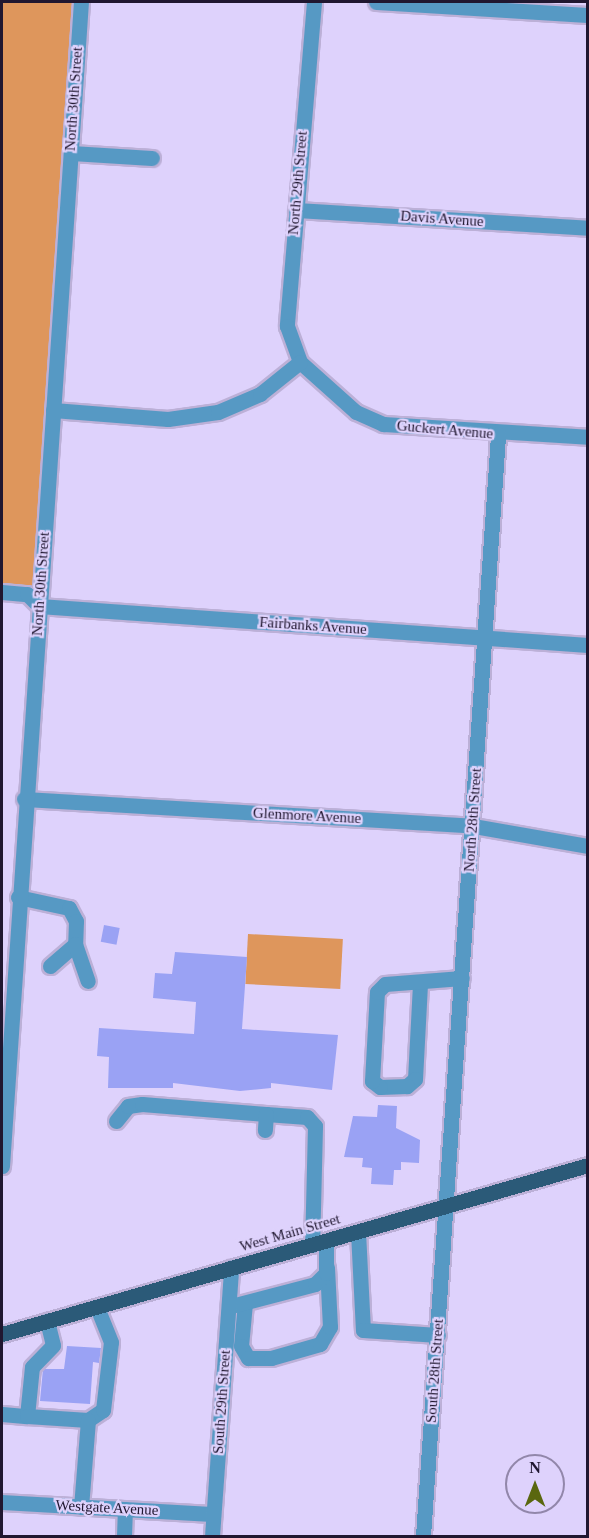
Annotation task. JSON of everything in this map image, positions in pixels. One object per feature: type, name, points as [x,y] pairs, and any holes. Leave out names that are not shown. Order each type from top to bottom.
[{"type":"main road","name":"West Main Street","points":[[2,1334],[588,1166]]},
{"type":"street","name":"North 30th Street","points":[[2,1166],[5,1050],[18,897],[81,2]]},
{"type":"street","name":"North 29th Street","points":[[300,362],[287,326],[314,2]]},
{"type":"street","points":[[384,2],[588,15]]},
{"type":"street","points":[[71,153],[152,158]]},
{"type":"street","name":"Davis Avenue","points":[[296,210],[588,228]]},
{"type":"street","points":[[53,410],[168,419],[209,414],[260,394],[300,362]]},
{"type":"street","name":"Guckert Avenue","points":[[300,362],[341,400],[383,424],[498,435],[588,437]]},
{"type":"street","name":"North 28th Street","points":[[447,1206],[498,435]]},
{"type":"street","points":[[2,592],[27,594],[39,606]]},
{"type":"street","name":"Fairbanks Avenue","points":[[39,606],[588,645]]},
{"type":"street","name":"Glenmore Avenue","points":[[24,799],[473,826],[588,846]]},
{"type":"street","points":[[18,897],[69,908],[76,921],[75,944],[88,981]]},
{"type":"street","points":[[50,966],[75,944]]},
{"type":"street","points":[[420,984],[415,1079],[407,1086],[380,1087],[372,1081],[377,992],[385,984],[420,984],[462,978]]},
{"type":"street","points":[[116,1121],[128,1106],[142,1104],[307,1117],[315,1126],[319,1243],[327,1267],[326,1338],[291,1353],[225,1361]]},
{"type":"street","points":[[265,1130],[266,1114]]},
{"type":"street","name":"South 28th Street","points":[[423,1536],[447,1206]]},
{"type":"street","points":[[358,1232],[363,1330],[438,1335]]},
{"type":"street","points":[[229,1306],[315,1284],[327,1267]]},
{"type":"street","name":"South 29th Street","points":[[212,1536],[231,1268]]},
{"type":"street","points":[[245,1303],[241,1346],[247,1357]]},
{"type":"street","points":[[2,1414],[88,1420],[103,1410],[109,1378],[111,1342],[97,1306]]},
{"type":"street","points":[[27,1416],[32,1366],[53,1345],[47,1321]]},
{"type":"street","points":[[81,1507],[88,1420]]},
{"type":"street","name":"Westgate Avenue","points":[[2,1502],[213,1514]]},
{"type":"street","points":[[124,1536],[125,1509]]},
{"type":"shaded area","points":[[2,2],[80,2],[33,587],[2,585]]},
{"type":"shaded area","points":[[248,934],[343,939],[340,989],[245,984]]},
{"type":"building","points":[[104,925],[120,928],[116,945],[101,942]]},
{"type":"building","points":[[175,952],[247,957],[242,1029],[338,1035],[332,1090],[271,1083],[271,1088],[240,1091],[173,1083],[173,1088],[108,1088],[109,1057],[97,1056],[99,1028],[194,1034],[196,1002],[153,998],[155,973],[172,974]]},
{"type":"building","points":[[378,1105],[397,1106],[396,1128],[420,1140],[419,1163],[401,1162],[401,1170],[394,1170],[393,1185],[371,1184],[372,1168],[362,1167],[363,1158],[344,1157],[353,1116],[377,1117]]},
{"type":"building","points":[[67,1346],[101,1348],[99,1363],[93,1362],[90,1404],[40,1401],[43,1369],[64,1369]]}]
